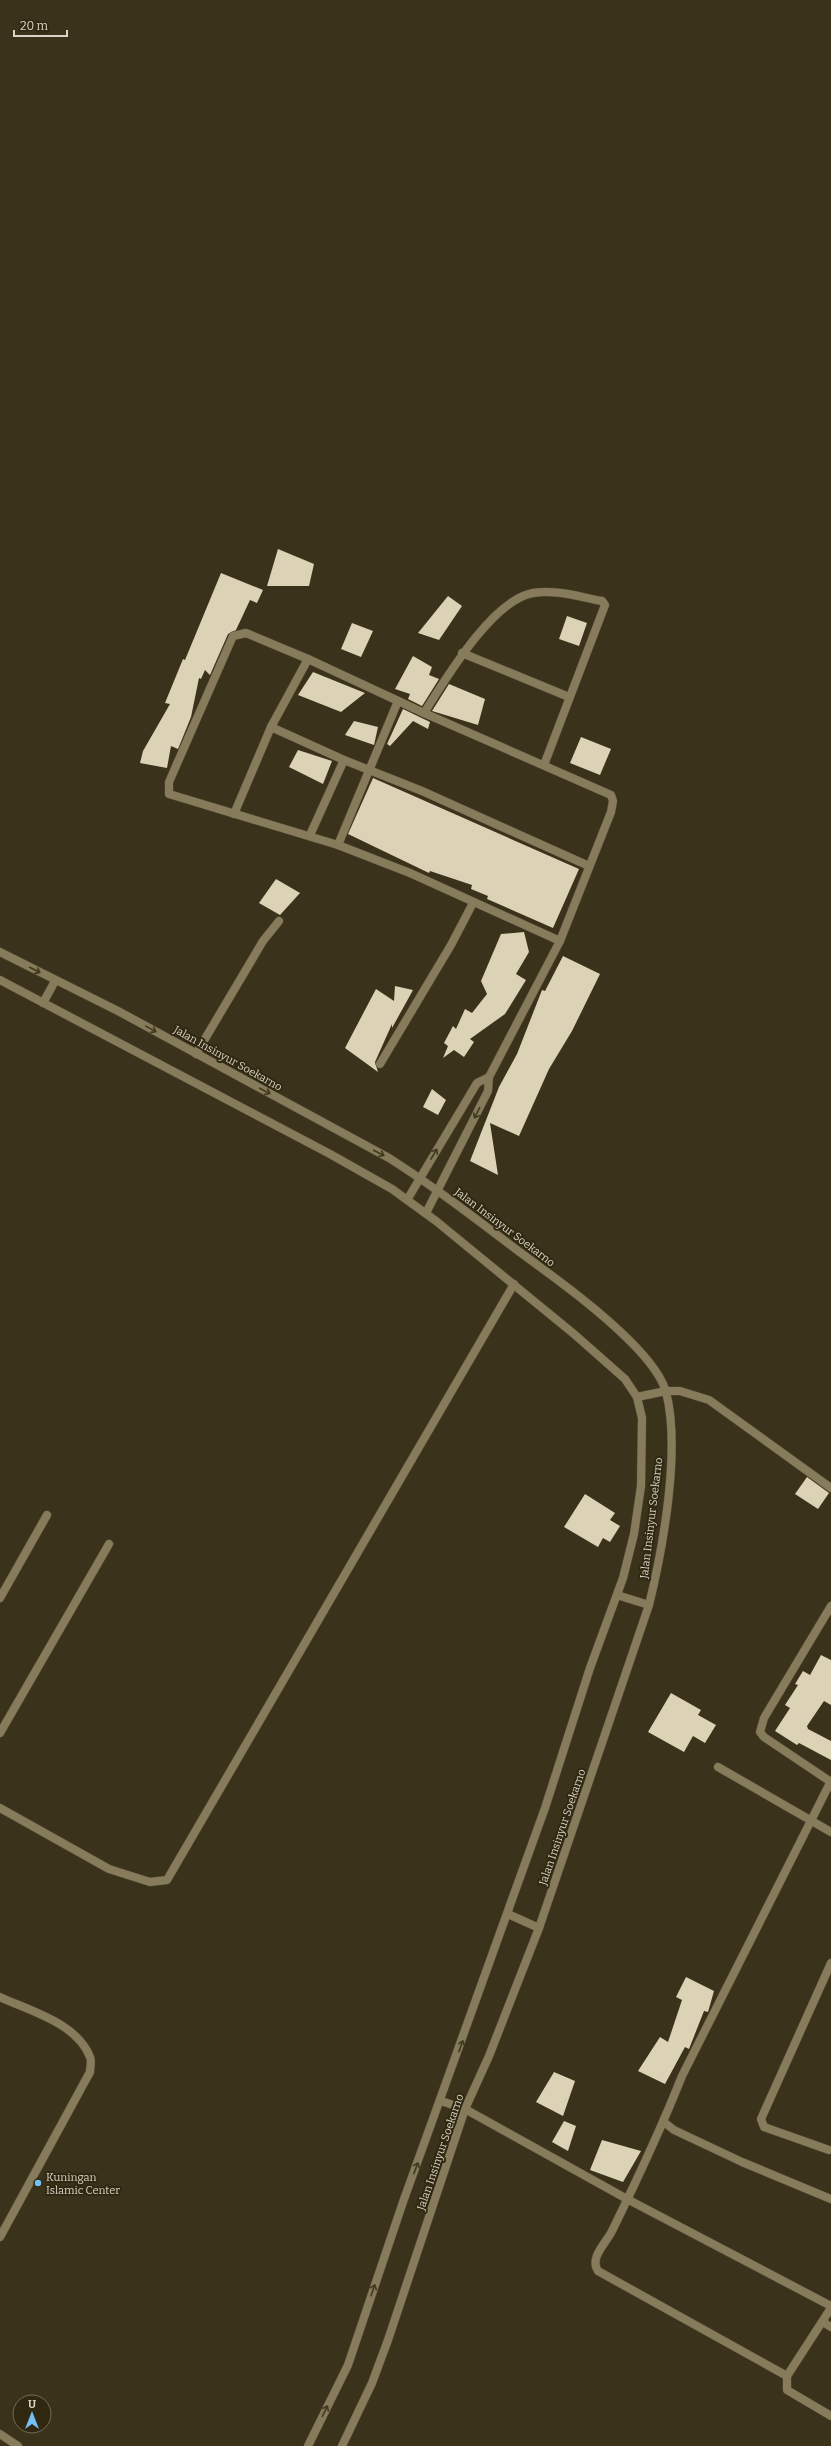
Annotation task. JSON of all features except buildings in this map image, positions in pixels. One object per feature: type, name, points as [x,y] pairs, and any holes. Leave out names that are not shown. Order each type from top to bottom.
[{"type":"street","points":[[424,713],[462,653],[502,610],[517,598],[532,593],[544,592],[602,601],[605,605],[544,765]]},
{"type":"street","points":[[426,1213],[488,1091],[489,1077],[560,941],[611,812],[613,802],[611,795],[424,713],[308,659],[246,633],[236,633],[230,639],[172,774],[167,789],[169,794],[176,798],[310,835],[338,845],[410,873],[473,903],[560,941]]},
{"type":"street","points":[[462,653],[569,697]]},
{"type":"street","points":[[234,814],[271,728],[308,659]]},
{"type":"street","points":[[338,845],[398,701]]},
{"type":"street","points":[[271,728],[344,760],[429,794],[589,866]]},
{"type":"street","points":[[310,835],[344,760]]},
{"type":"street","points":[[380,1064],[451,945],[473,903]]},
{"type":"street","points":[[196,1054],[263,941],[279,921]]},
{"type":"street","name":"Jalan Insinyur Soekarno","points":[[0,952],[118,1011],[389,1158],[420,1178],[541,1268],[629,1340],[648,1360],[666,1391],[671,1449],[669,1487],[658,1567],[649,1605],[539,1928],[489,2056],[465,2109],[388,2340],[372,2383],[342,2446]]},
{"type":"street","name":"Jalan Insinyur Soekarno","points":[[0,980],[330,1154],[407,1200],[426,1213],[514,1284],[625,1379],[637,1397],[642,1418],[641,1486],[634,1534],[617,1595],[508,1914],[401,2210],[348,2365],[308,2446]]},
{"type":"street","points":[[43,1002],[56,981]]},
{"type":"street","points":[[407,1200],[477,1083],[489,1077]]},
{"type":"street","points":[[0,1808],[109,1869],[150,1882],[167,1880],[514,1284]]},
{"type":"street","points":[[637,1397],[666,1391],[691,1393],[708,1400],[831,1488]]},
{"type":"street","points":[[0,1598],[47,1515]]},
{"type":"street","points":[[0,1733],[109,1544]]},
{"type":"street","points":[[617,1595],[649,1605]]},
{"type":"street","points":[[787,2376],[598,2271],[594,2266],[594,2260],[611,2232],[664,2122],[682,2076],[831,1781],[764,1737],[760,1732],[764,1718],[831,1606]]},
{"type":"street","points":[[718,1767],[831,1832]]},
{"type":"street","points":[[508,1914],[539,1928]]},
{"type":"street","points":[[830,2149],[764,2127],[761,2119],[831,1963]]},
{"type":"street","points":[[0,1997],[44,2017],[78,2037],[91,2058],[90,2072],[0,2237]]},
{"type":"street","points":[[441,2101],[465,2109],[627,2199],[831,2307],[787,2376],[787,2390],[831,2416]]},
{"type":"street","points":[[664,2122],[674,2130],[742,2162],[831,2199]]},
{"type":"street","points":[[822,2322],[831,2327]]},
{"type":"street","points":[[0,2434],[18,2446]]},
{"type":"place","name":"Kuningan Islamic Center","points":[[38,2183]]}]
